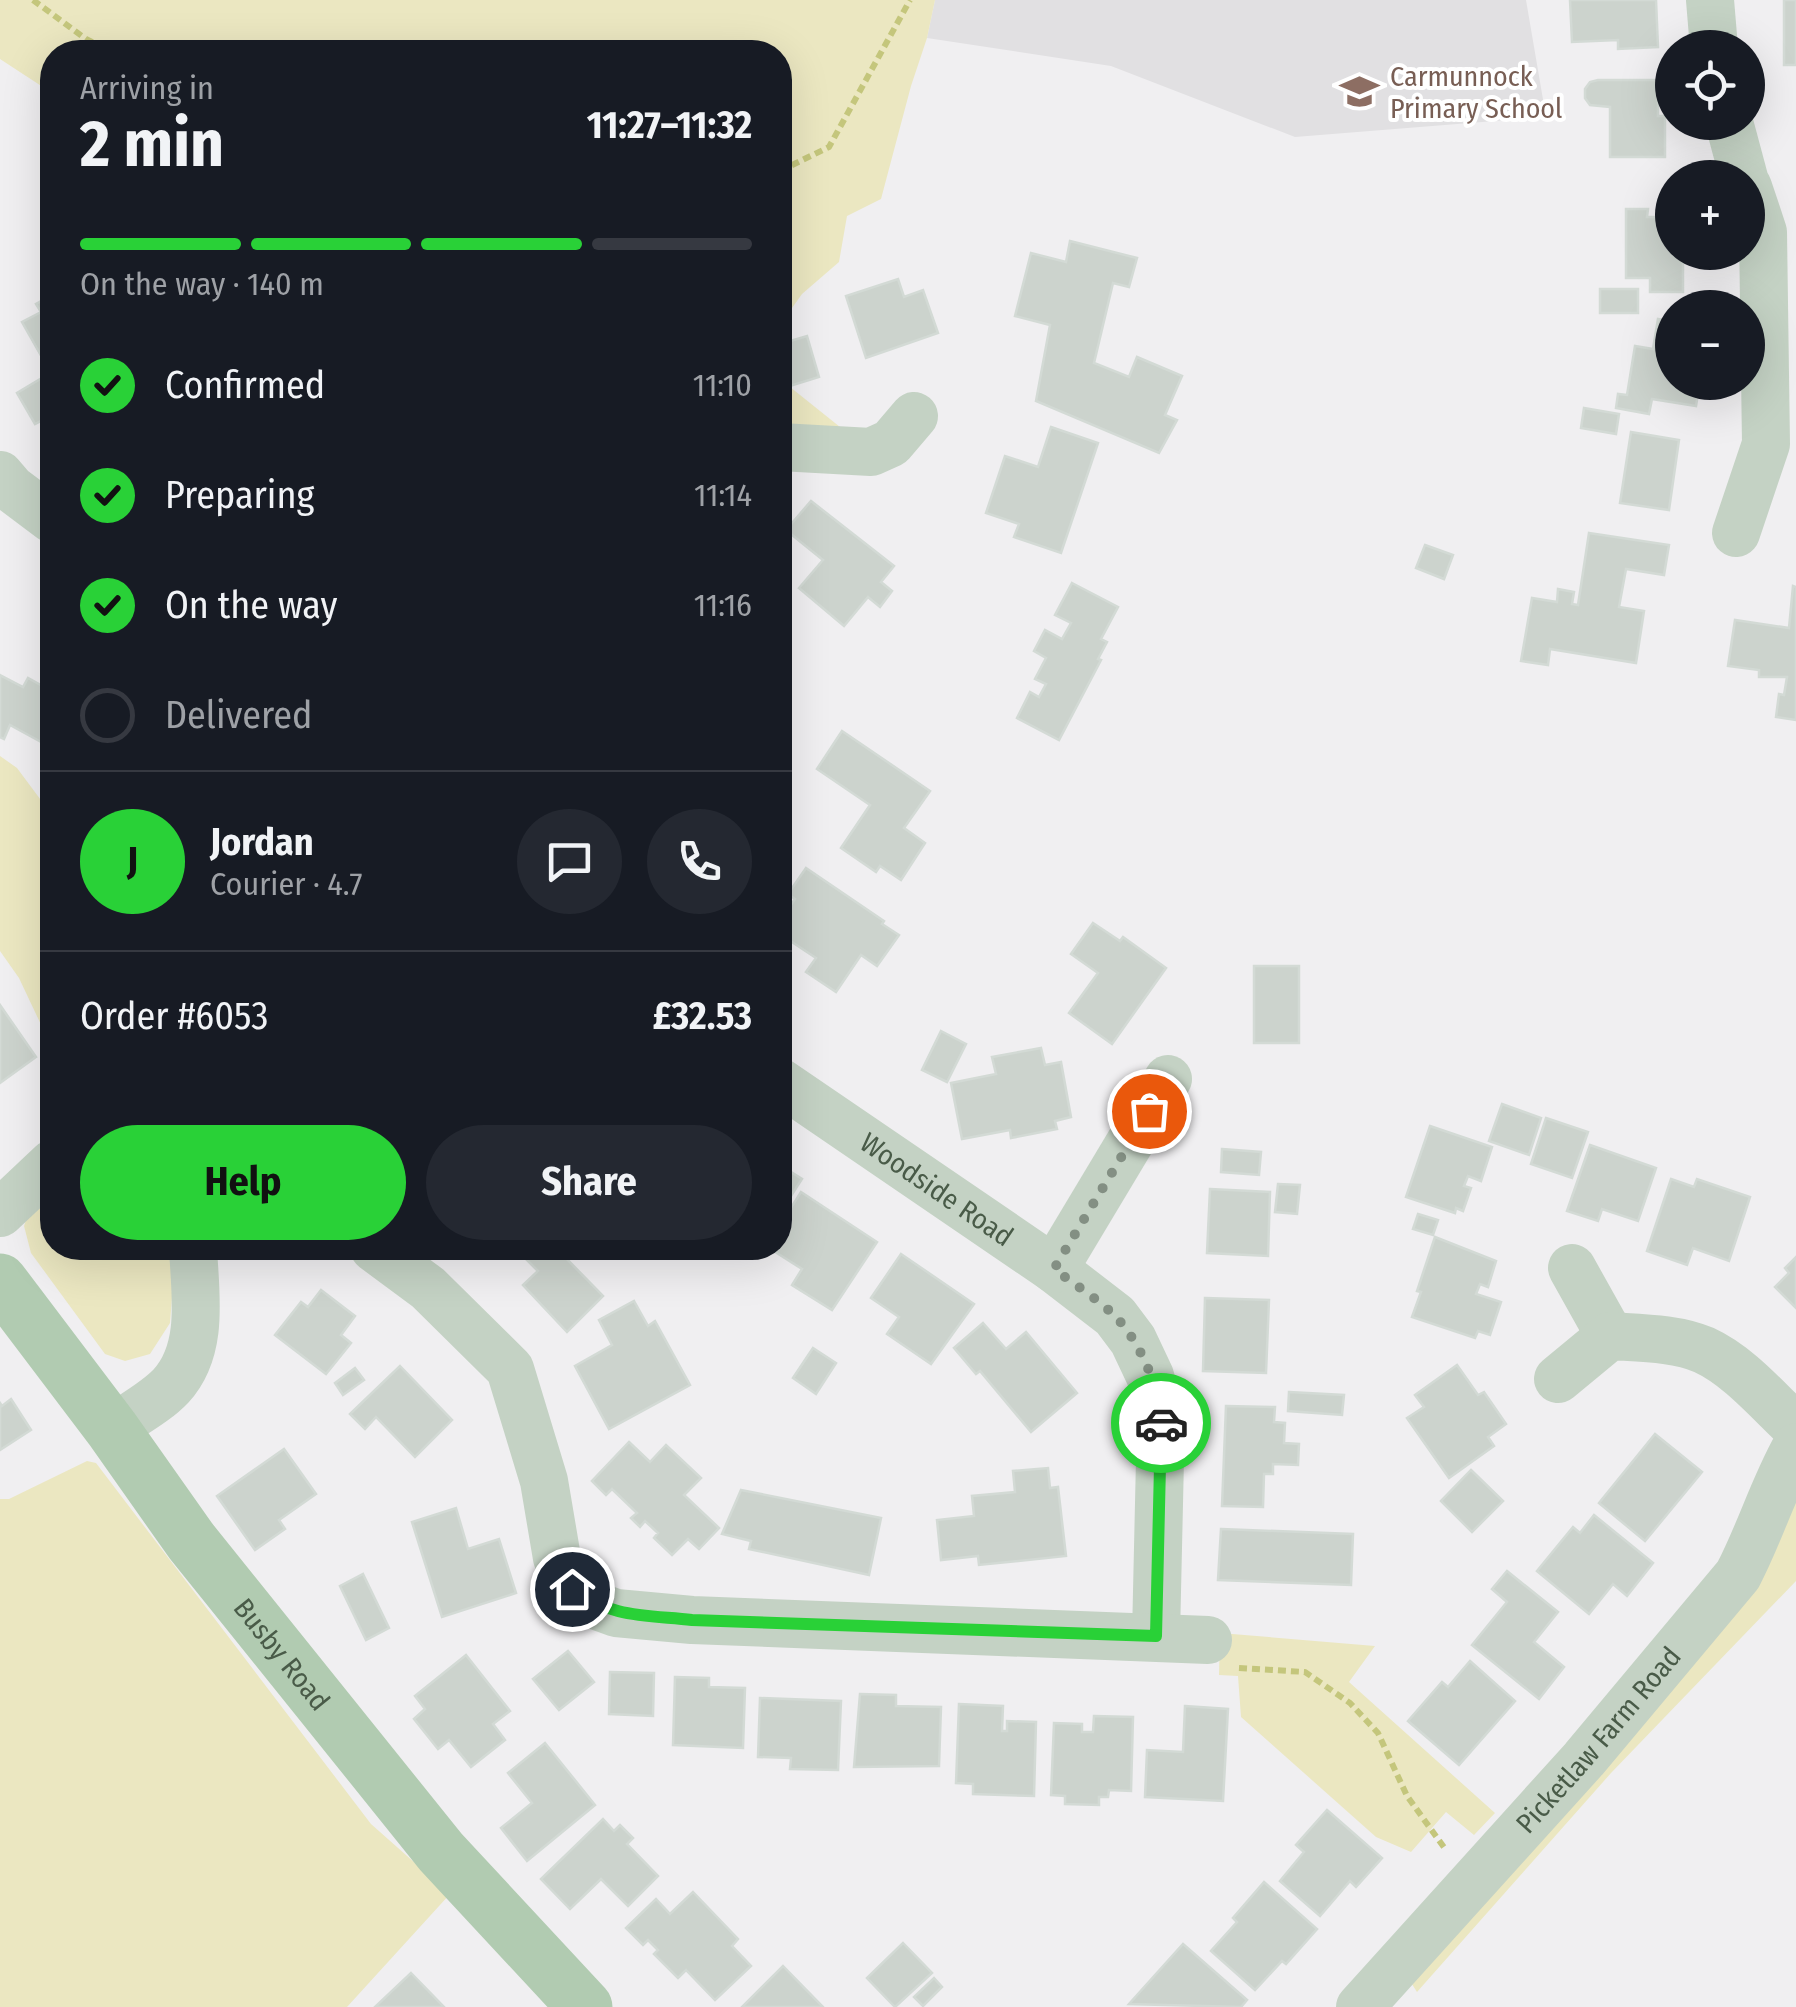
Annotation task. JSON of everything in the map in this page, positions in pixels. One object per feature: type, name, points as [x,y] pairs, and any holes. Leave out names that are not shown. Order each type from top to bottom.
[{"type":"main road","name":"Busby Road","points":[[0,1282],[112,1429],[190,1541],[441,1852],[585,2007]]},
{"type":"street","points":[[1710,0],[1712,30]]},
{"type":"street","points":[[1736,533],[1766,444],[1763,270]]},
{"type":"street","points":[[792,447],[871,452],[891,443],[914,416]]},
{"type":"street","points":[[1054,1269],[1168,1079]]},
{"type":"street","name":"Woodside Road","points":[[792,1090],[1054,1269],[1115,1316],[1133,1340],[1150,1376],[1161,1415],[1156,1636]]},
{"type":"street","points":[[0,1213],[40,1175]]},
{"type":"street","points":[[112,1429],[169,1388],[186,1366],[196,1314],[194,1260]]},
{"type":"street","points":[[390,1260],[428,1288],[510,1370],[544,1481],[557,1558],[572,1589],[594,1605],[616,1613],[692,1620],[1208,1640]]},
{"type":"street","points":[[1572,1268],[1610,1336]]},
{"type":"street","points":[[1558,1379],[1610,1336],[1652,1338],[1704,1350],[1744,1378],[1796,1426]]},
{"type":"street","name":"Picketlaw Farm Road","points":[[1360,2007],[1584,1759],[1738,1574],[1756,1539],[1774,1486],[1796,1447]]},
{"type":"path","points":[[33,0],[88,40]]},
{"type":"path","points":[[792,165],[829,147],[910,0]]},
{"type":"path","points":[[1208,1640],[1214,1666],[1305,1672],[1350,1703],[1378,1733],[1408,1796],[1438,1842],[1478,1877]]},
{"type":"shaded area","points":[[0,0],[935,0],[881,199],[847,216],[839,262],[802,294],[792,308],[792,40],[40,40],[40,85],[0,59]]},
{"type":"shaded area","name":"Carmunnock Primary School","points":[[935,0],[1526,0],[1546,117],[1295,137],[1111,66],[927,38]]},
{"type":"shaded area","points":[[792,389],[845,431],[792,434]]},
{"type":"shaded area","points":[[0,756],[17,768],[40,799],[40,1023],[19,978],[0,951]]},
{"type":"shaded area","points":[[40,1204],[40,1260],[175,1260],[170,1323],[150,1354],[125,1361],[105,1354],[31,1253],[24,1226]]},
{"type":"shaded area","points":[[87,1461],[96,1463],[371,1824],[450,1894],[347,2007],[0,2007],[0,1499],[9,1499]]},
{"type":"shaded area","points":[[1796,1481],[1796,1581],[1611,1773],[1417,1992],[1410,1981]]},
{"type":"shaded area","points":[[1220,1633],[1375,1646],[1349,1682],[1495,1813],[1474,1835],[1446,1812],[1411,1852],[1376,1837],[1241,1717],[1238,1676],[1219,1675]]},
{"type":"building","points":[[1570,0],[1656,0],[1655,47],[1618,49],[1618,40],[1572,42]]},
{"type":"building","points":[[1784,0],[1796,0],[1796,65],[1784,65]]},
{"type":"building","points":[[1655,80],[1655,140],[1665,140],[1665,157],[1610,157],[1610,107],[1590,105],[1585,89],[1590,82]]},
{"type":"building","points":[[1626,209],[1648,209],[1647,217],[1655,217],[1655,270],[1683,270],[1683,290],[1650,292],[1650,278],[1626,278]]},
{"type":"building","points":[[1070,241],[1137,258],[1129,287],[1113,283],[1094,363],[1129,377],[1137,357],[1182,376],[1165,415],[1177,420],[1159,453],[1036,401],[1050,325],[1015,316],[1031,253],[1066,262]]},
{"type":"building","points":[[898,279],[904,297],[923,290],[938,333],[866,358],[846,296]]},
{"type":"building","points":[[1600,289],[1638,289],[1638,313],[1600,313]]},
{"type":"building","points":[[40,313],[40,354],[22,322]]},
{"type":"building","points":[[807,336],[819,377],[792,385],[792,340]]},
{"type":"building","points":[[1655,337],[1655,399],[1649,414],[1616,408],[1618,394],[1627,395],[1635,346],[1653,349]]},
{"type":"building","points":[[40,379],[40,421],[35,424],[17,393]]},
{"type":"building","points":[[1658,400],[1697,400],[1696,406]]},
{"type":"building","points":[[1584,408],[1619,414],[1616,434],[1581,428]]},
{"type":"building","points":[[1051,427],[1098,443],[1061,553],[1014,537],[1019,524],[986,513],[1005,456],[1038,467]]},
{"type":"building","points":[[1631,432],[1679,440],[1669,510],[1620,503]]},
{"type":"building","points":[[811,501],[894,566],[881,582],[892,591],[880,607],[868,597],[844,626],[799,588],[823,560],[792,535],[792,523]]},
{"type":"building","points":[[1589,533],[1669,545],[1664,575],[1626,569],[1619,607],[1644,611],[1636,663],[1550,649],[1548,665],[1521,661],[1532,598],[1557,602],[1558,589],[1574,592],[1572,604],[1578,605]]},
{"type":"building","points":[[1425,545],[1453,555],[1444,579],[1416,568]]},
{"type":"building","points":[[1072,583],[1118,607],[1101,639],[1107,642],[1098,659],[1101,660],[1059,740],[1017,718],[1030,692],[1039,697],[1046,684],[1035,679],[1046,658],[1034,651],[1045,630],[1062,639],[1071,623],[1055,615]]},
{"type":"building","points":[[1793,586],[1796,720],[1776,717],[1779,694],[1784,695],[1787,677],[1759,677],[1759,670],[1728,666],[1735,620],[1789,628]]},
{"type":"building","points":[[0,675],[23,687],[28,678],[40,685],[40,741],[10,725],[4,739],[0,737]]},
{"type":"building","points":[[842,731],[930,791],[904,828],[925,843],[901,880],[880,866],[876,872],[841,848],[870,805],[817,769]]},
{"type":"building","points":[[806,868],[899,935],[877,966],[861,955],[836,992],[806,972],[816,958],[792,942],[792,888]]},
{"type":"building","points":[[1093,923],[1120,941],[1123,937],[1166,968],[1112,1044],[1069,1013],[1098,973],[1071,954]]},
{"type":"building","points":[[1254,966],[1299,966],[1299,1043],[1254,1043]]},
{"type":"building","points":[[0,1005],[36,1057],[0,1083]]},
{"type":"building","points":[[941,1031],[966,1044],[947,1082],[922,1070]]},
{"type":"building","points":[[1041,1048],[1045,1065],[1061,1062],[1071,1117],[1055,1121],[1057,1129],[1011,1138],[1010,1130],[962,1139],[951,1083],[996,1074],[992,1057]]},
{"type":"building","points":[[1502,1104],[1541,1118],[1529,1155],[1489,1141]]},
{"type":"building","points":[[1546,1118],[1588,1132],[1572,1178],[1531,1164]]},
{"type":"building","points":[[1430,1126],[1492,1147],[1481,1181],[1468,1176],[1464,1186],[1471,1188],[1463,1211],[1456,1208],[1455,1213],[1406,1197]]},
{"type":"building","points":[[1590,1145],[1656,1168],[1638,1221],[1602,1209],[1598,1221],[1567,1211]]},
{"type":"building","points":[[1222,1149],[1261,1152],[1259,1175],[1221,1172]]},
{"type":"building","points":[[792,1173],[802,1179],[792,1194]]},
{"type":"building","points":[[1671,1179],[1694,1187],[1697,1179],[1750,1197],[1729,1261],[1693,1248],[1687,1265],[1647,1251]]},
{"type":"building","points":[[1278,1184],[1300,1185],[1297,1214],[1275,1212]]},
{"type":"building","points":[[1210,1189],[1270,1192],[1268,1256],[1207,1253]]},
{"type":"building","points":[[801,1192],[877,1242],[832,1310],[792,1285],[802,1269],[788,1260],[792,1260],[792,1206]]},
{"type":"building","points":[[1418,1214],[1438,1220],[1433,1235],[1413,1229]]},
{"type":"building","points":[[1435,1237],[1496,1261],[1488,1287],[1480,1284],[1476,1294],[1501,1302],[1490,1335],[1478,1331],[1475,1338],[1412,1317]]},
{"type":"building","points":[[901,1254],[974,1304],[931,1364],[887,1334],[899,1317],[871,1298]]},
{"type":"building","points":[[1796,1257],[1796,1308],[1775,1287],[1789,1273],[1785,1268]]},
{"type":"building","points":[[527,1260],[568,1260],[603,1296],[567,1332],[523,1285],[538,1271]]},
{"type":"building","points":[[321,1290],[355,1316],[341,1335],[351,1343],[326,1374],[275,1335],[301,1302],[308,1307]]},
{"type":"building","points":[[1205,1298],[1269,1300],[1266,1373],[1203,1371]]},
{"type":"building","points":[[634,1301],[648,1326],[655,1321],[690,1385],[609,1429],[575,1366],[612,1345],[599,1320]]},
{"type":"building","points":[[983,1323],[1006,1349],[1026,1332],[1077,1393],[1031,1432],[980,1371],[976,1374],[954,1348]]},
{"type":"building","points":[[813,1348],[836,1363],[816,1394],[793,1378]]},
{"type":"building","points":[[1457,1365],[1478,1395],[1484,1392],[1506,1424],[1488,1437],[1494,1446],[1449,1478],[1407,1418],[1424,1407],[1415,1395]]},
{"type":"building","points":[[400,1366],[452,1420],[415,1457],[376,1417],[365,1429],[350,1414]]},
{"type":"building","points":[[355,1368],[364,1380],[343,1395],[335,1383]]},
{"type":"building","points":[[1289,1392],[1344,1395],[1342,1415],[1288,1411]]},
{"type":"building","points":[[11,1399],[31,1430],[0,1450],[0,1403],[2,1406]]},
{"type":"building","points":[[1226,1406],[1275,1407],[1274,1422],[1285,1423],[1284,1443],[1299,1444],[1298,1465],[1273,1464],[1273,1474],[1264,1474],[1263,1507],[1222,1506]]},
{"type":"building","points":[[1655,1434],[1702,1472],[1645,1541],[1599,1503]]},
{"type":"building","points":[[629,1442],[650,1462],[666,1445],[701,1478],[684,1495],[719,1528],[699,1549],[688,1539],[672,1555],[654,1538],[658,1533],[645,1521],[640,1527],[631,1518],[637,1513],[612,1489],[606,1495],[592,1481]]},
{"type":"building","points":[[284,1449],[316,1494],[279,1520],[285,1529],[255,1550],[217,1496]]},
{"type":"building","points":[[1048,1468],[1050,1488],[1058,1487],[1066,1556],[979,1565],[978,1556],[941,1560],[937,1520],[974,1516],[972,1496],[1015,1492],[1013,1471]]},
{"type":"building","points":[[1471,1470],[1503,1501],[1472,1532],[1441,1501]]},
{"type":"building","points":[[741,1490],[881,1518],[869,1575],[749,1549],[751,1541],[722,1534]]},
{"type":"building","points":[[456,1508],[468,1549],[499,1539],[516,1593],[442,1617],[412,1522]]},
{"type":"building","points":[[1594,1515],[1653,1563],[1627,1596],[1613,1584],[1589,1614],[1537,1571],[1573,1527],[1580,1533]]},
{"type":"building","points":[[1221,1529],[1353,1534],[1351,1585],[1218,1580]]},
{"type":"building","points":[[1507,1571],[1558,1612],[1534,1642],[1564,1667],[1539,1699],[1472,1645],[1507,1602],[1492,1589]]},
{"type":"building","points":[[363,1574],[389,1628],[366,1640],[340,1586]]},
{"type":"building","points":[[568,1651],[594,1682],[559,1710],[533,1679]]},
{"type":"building","points":[[466,1655],[510,1711],[493,1724],[505,1740],[471,1767],[449,1740],[438,1749],[414,1719],[425,1709],[415,1696]]},
{"type":"building","points":[[1470,1661],[1515,1701],[1459,1765],[1408,1721],[1442,1682],[1448,1687]]},
{"type":"building","points":[[610,1672],[654,1673],[653,1716],[609,1714]]},
{"type":"building","points":[[675,1677],[709,1678],[709,1687],[745,1688],[743,1748],[673,1745]]},
{"type":"building","points":[[860,1694],[896,1695],[896,1706],[941,1707],[939,1766],[854,1767]]},
{"type":"building","points":[[760,1698],[841,1701],[838,1770],[790,1769],[791,1758],[758,1757]]},
{"type":"building","points":[[959,1704],[1003,1706],[1002,1731],[1007,1731],[1007,1721],[1036,1722],[1034,1796],[973,1794],[973,1784],[956,1783]]},
{"type":"building","points":[[1185,1706],[1228,1709],[1223,1801],[1145,1797],[1147,1750],[1183,1752]]},
{"type":"building","points":[[1094,1716],[1133,1717],[1131,1791],[1109,1790],[1108,1797],[1099,1797],[1099,1805],[1065,1804],[1065,1796],[1051,1795],[1054,1723],[1082,1724],[1082,1732],[1093,1732]]},
{"type":"building","points":[[545,1743],[595,1805],[527,1861],[501,1828],[532,1803],[508,1773]]},
{"type":"building","points":[[1327,1810],[1382,1858],[1356,1887],[1350,1881],[1320,1916],[1280,1881],[1304,1852],[1296,1845]]},
{"type":"building","points":[[603,1819],[614,1831],[620,1825],[633,1838],[627,1844],[658,1876],[628,1906],[601,1879],[570,1909],[541,1879]]},
{"type":"building","points":[[1264,1882],[1317,1929],[1286,1964],[1282,1961],[1255,1990],[1211,1951]]},
{"type":"building","points":[[693,1892],[738,1939],[732,1946],[751,1966],[715,2000],[686,1970],[678,1978],[654,1954],[658,1950],[648,1940],[643,1945],[626,1928],[656,1899],[670,1914]]},
{"type":"building","points":[[903,1943],[932,1973],[895,2007],[867,1978]]},
{"type":"building","points":[[1183,1944],[1247,2000],[1241,2007],[1129,2004]]},
{"type":"building","points":[[783,1966],[823,2007],[742,2007]]},
{"type":"building","points":[[411,1973],[444,2007],[375,2007]]},
{"type":"building","points":[[934,1978],[942,1987],[923,2006],[914,1997]]},
{"type":"way so far","points":[[1149,1111],[1054,1269],[1115,1316],[1133,1340],[1150,1376],[1161,1423]]},
{"type":"place","name":"Carmunnock Primary School","points":[[1360,92]]},
{"type":"route","points":[[572,1589],[594,1605],[616,1613],[692,1620],[1156,1636],[1161,1423]]}]
